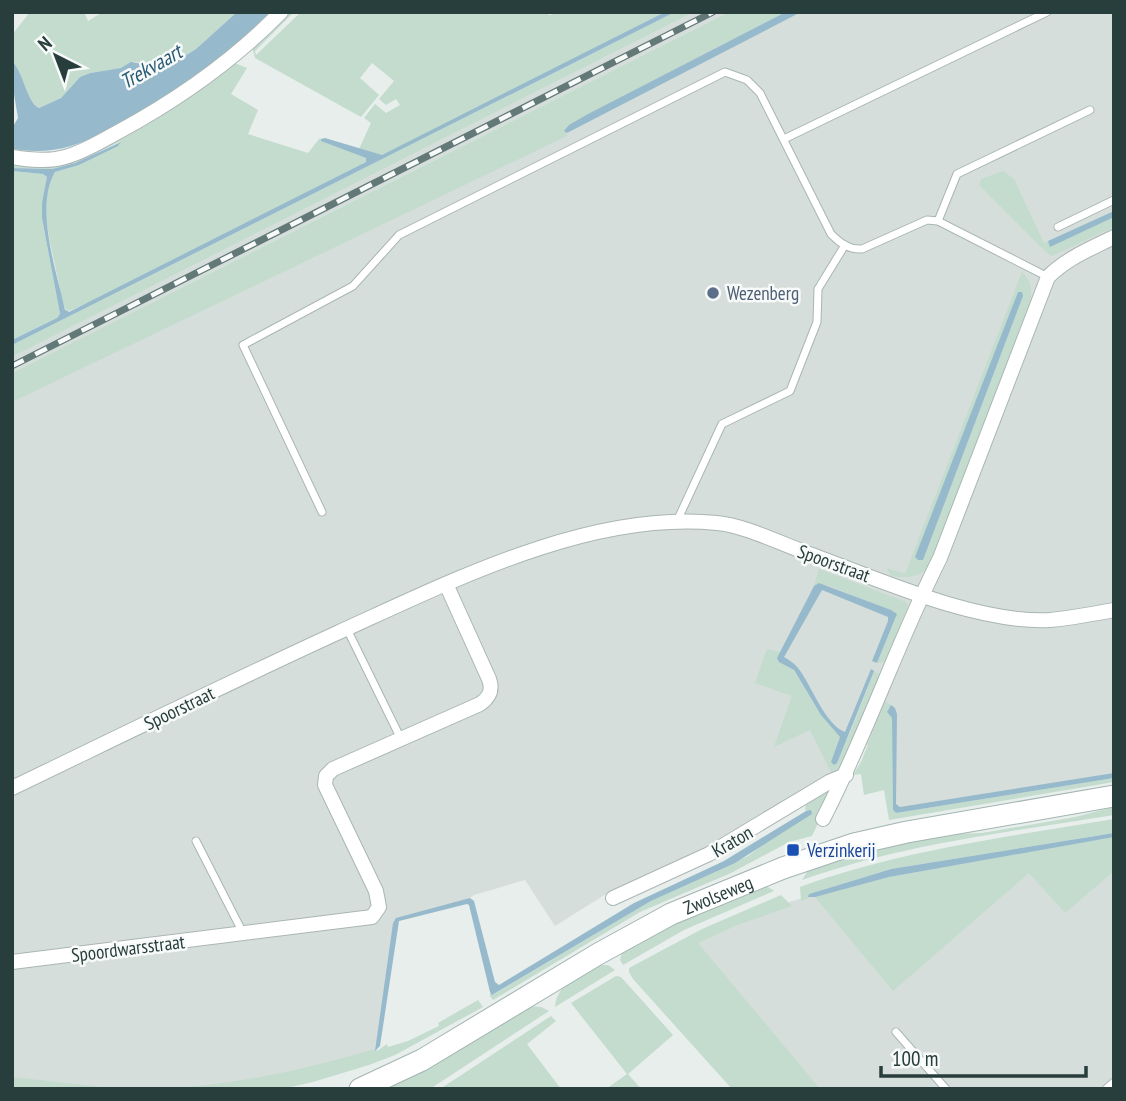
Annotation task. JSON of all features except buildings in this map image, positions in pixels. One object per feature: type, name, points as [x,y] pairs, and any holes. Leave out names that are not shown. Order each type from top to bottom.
[{"type":"main road","name":"Zwolseweg","points":[[360,1089],[422,1060],[642,930],[697,902],[771,873],[854,844],[907,832],[1114,796]]},
{"type":"street","points":[[12,158],[40,160],[64,157],[84,150],[127,127],[208,77],[248,45],[281,12]]},
{"type":"street","points":[[824,819],[846,775],[921,596],[940,558],[1048,277],[1061,264],[1114,237]]},
{"type":"street","name":"Spoorstraat","points":[[12,789],[347,629],[502,561],[588,534],[668,521],[721,523],[921,596],[995,615],[1047,620],[1114,610]]},
{"type":"street","name":"Spoordwarsstraat","points":[[12,962],[372,917],[379,907],[376,891],[325,785],[326,776],[333,769],[481,704],[491,691],[489,679],[446,584]]},
{"type":"street","name":"Kraton","points":[[613,898],[709,854],[829,782],[846,775]]},
{"type":"lane","points":[[784,139],[1046,12]]},
{"type":"lane","points":[[322,512],[243,345],[353,286],[399,235],[725,72],[747,80],[760,93],[831,234],[839,242],[862,249],[928,220],[939,221],[1048,277]]},
{"type":"lane","points":[[939,221],[957,174],[1090,110]]},
{"type":"lane","points":[[1058,227],[1114,200]]},
{"type":"lane","points":[[677,521],[722,424],[790,391],[817,322],[818,289],[845,245]]},
{"type":"lane","points":[[347,629],[401,739]]},
{"type":"lane","points":[[196,841],[243,933]]},
{"type":"lane","points":[[896,1032],[946,1089]]},
{"type":"lane","points":[[1107,1089],[1114,1082]]},
{"type":"shaded area","points":[[694,12],[729,12],[12,373],[12,357]]},
{"type":"shaded area","points":[[766,12],[1114,12],[1114,776],[899,811],[895,807],[876,748],[853,739],[837,768],[827,777],[714,845],[664,870],[606,894],[555,926],[525,880],[396,921],[376,1053],[225,1089],[46,1089],[12,1083],[12,387]]},
{"type":"shaded area","points":[[1114,836],[1114,1089],[806,1089],[684,946],[742,916],[881,875]]},
{"type":"green space","points":[[30,12],[84,12],[88,21],[103,12],[237,12],[196,49],[180,59],[154,66],[135,62],[121,68],[90,73],[80,77],[61,98],[39,108],[31,100],[12,61],[12,35]]},
{"type":"green space","points":[[287,12],[294,12],[255,51],[256,55],[301,12],[540,12],[550,15],[559,12],[665,12],[382,156],[359,149],[371,123],[364,118],[375,104],[386,113],[400,105],[396,99],[386,105],[379,99],[394,81],[372,63],[360,78],[379,95],[361,117],[255,58],[252,47]]},
{"type":"green space","points":[[675,12],[694,12],[12,357],[12,345]]},
{"type":"green space","points":[[729,12],[786,12],[588,114],[564,131],[567,136],[12,402],[12,373]]},
{"type":"green space","points":[[232,62],[247,68],[231,94],[258,110],[248,134],[308,153],[320,138],[366,158],[366,162],[106,295],[67,312],[47,223],[50,184],[55,172],[79,165],[120,144],[119,142],[75,163],[52,169],[12,168],[12,161],[49,163]]},
{"type":"green space","points":[[12,171],[43,174],[47,177],[42,218],[60,314],[12,340]]},
{"type":"green space","points":[[1003,171],[1014,179],[1044,243],[1048,241],[1051,246],[1114,217],[1114,227],[1052,256],[979,185],[981,179]]},
{"type":"green space","points":[[1022,272],[1031,287],[1029,305],[932,561],[920,574],[909,577],[891,576],[887,568],[905,574]],"holes":[[[1018,292],[1022,292],[1023,296],[923,560],[916,559]]]},
{"type":"green space","points":[[819,569],[906,602],[908,606],[886,662],[877,663],[896,618],[894,612],[830,586],[819,583],[814,586]]},
{"type":"green space","points":[[767,649],[780,652],[777,658],[793,670],[821,715],[840,737],[831,762],[849,736],[874,671],[880,675],[840,769],[832,774],[810,730],[774,747],[792,696],[755,683]]},
{"type":"green space","points":[[885,701],[891,705],[887,712],[892,718],[893,810],[896,813],[1114,778],[1114,782],[889,820],[884,790],[864,795],[861,774],[853,775],[861,762]]},
{"type":"green space","points":[[831,787],[834,789],[812,836],[789,842],[731,873],[640,912],[493,1000],[490,996],[490,993],[494,994],[651,901],[748,856],[808,810],[805,811],[806,803]]},
{"type":"green space","points":[[1114,807],[1114,815],[917,848],[802,880],[807,872],[819,864],[891,844],[956,834],[982,833],[1075,817]]},
{"type":"green space","points":[[1114,819],[1114,833],[891,869],[809,894],[809,898],[801,901],[800,887],[877,863],[955,846]]},
{"type":"green space","points":[[1114,837],[1114,871],[1065,913],[1029,873],[893,991],[815,897],[889,877]]},
{"type":"green space","points":[[759,886],[774,891],[684,930],[623,965],[620,960],[622,953],[671,924]]},
{"type":"green space","points":[[781,895],[792,906],[737,925],[698,943],[820,1089],[732,1089],[633,979],[629,968],[702,929]]},
{"type":"green space","points":[[596,965],[608,965],[615,970],[555,1007],[564,987]]},
{"type":"green space","points":[[616,976],[621,977],[673,1035],[628,1074],[641,1089],[606,1089],[627,1074],[571,1003]]},
{"type":"green space","points":[[478,1000],[483,1007],[395,1055],[313,1082],[282,1089],[158,1089],[240,1081],[321,1064],[375,1049],[377,1051],[387,1044],[388,1047],[408,1041],[439,1026],[438,1023]]},
{"type":"green space","points":[[528,1006],[549,1011],[430,1089],[383,1089]]},
{"type":"green space","points":[[551,1016],[556,1021],[527,1044],[561,1089],[440,1089]]},
{"type":"green space","points":[[12,1077],[121,1089],[12,1089]]},
{"type":"water","name":"Trekvaart","points":[[237,12],[271,12],[220,58],[164,98],[105,132],[78,144],[49,150],[12,149],[12,128],[18,118],[12,82],[12,61],[31,100],[39,108],[61,98],[80,77],[90,73],[121,68],[131,62],[154,66],[180,59],[196,49]]},
{"type":"water","points":[[665,12],[675,12],[12,345],[12,340],[60,314],[42,218],[47,177],[43,174],[12,171],[12,168],[52,169],[75,163],[121,142],[79,165],[55,172],[49,187],[49,240],[65,310],[69,312],[366,162],[366,158],[321,139],[382,155]]},
{"type":"water","points":[[786,12],[801,12],[567,133],[564,131],[588,114]]},
{"type":"water","points":[[1114,211],[1114,217],[1050,247],[1048,241]]},
{"type":"water","points":[[1018,292],[1022,292],[1023,296],[923,560],[918,560],[915,557]]},
{"type":"water","points":[[819,583],[897,614],[877,663],[872,661],[888,617],[822,590],[784,657],[798,668],[831,721],[845,732],[871,669],[874,671],[834,765],[831,762],[840,737],[821,715],[794,670],[779,662],[777,658],[814,586]]},
{"type":"water","points":[[891,705],[897,714],[896,804],[900,807],[1114,773],[1114,778],[896,813],[893,810],[892,718],[887,712]]},
{"type":"water","points":[[811,810],[812,814],[735,863],[651,901],[492,995],[469,905],[399,921],[380,1046],[375,1051],[393,923],[396,918],[470,898],[474,901],[495,982],[499,985],[634,903],[724,861]]},
{"type":"water","points":[[1114,833],[1114,837],[889,877],[808,897],[809,894],[891,869]]},
{"type":"railway","points":[[12,366],[713,12]]},
{"type":"place","name":"Wezenberg","points":[[713,293]]},
{"type":"place","name":"Verzinkerij","points":[[793,850]]}]
